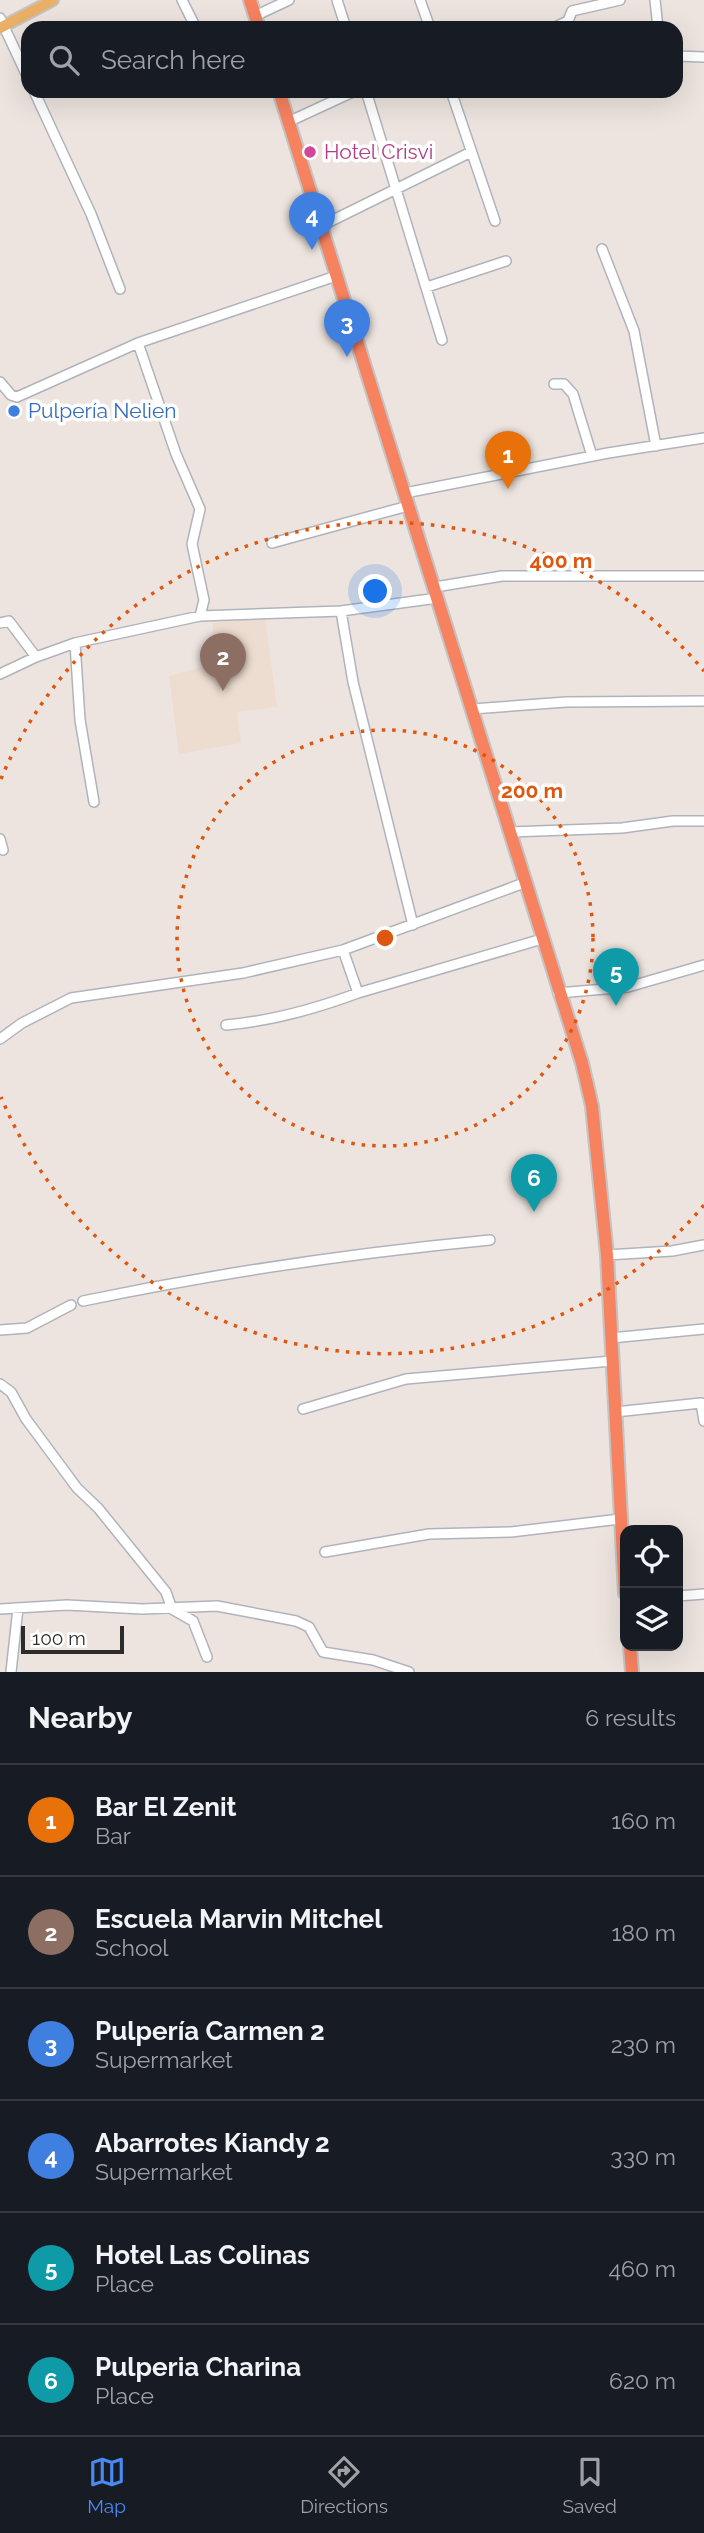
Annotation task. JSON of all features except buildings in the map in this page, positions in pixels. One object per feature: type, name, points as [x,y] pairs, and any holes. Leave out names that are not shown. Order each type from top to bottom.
[{"type":"highway","points":[[250,0],[257,21]]},
{"type":"highway","points":[[281,98],[582,1063],[592,1106],[607,1255],[625,1588]]},
{"type":"highway","points":[[630,1651],[632,1672]]},
{"type":"main road","points":[[1,24],[53,0]]},
{"type":"street","points":[[182,0],[192,21]]},
{"type":"street","points":[[258,21],[289,0]]},
{"type":"street","points":[[337,0],[344,21]]},
{"type":"street","points":[[420,0],[428,21]]},
{"type":"street","points":[[568,21],[572,11],[620,0]]},
{"type":"street","points":[[655,0],[657,21]]},
{"type":"street","points":[[1,24],[21,64]]},
{"type":"street","points":[[683,56],[704,57]]},
{"type":"street","points":[[37,98],[91,214],[120,289]]},
{"type":"street","points":[[289,122],[340,98]]},
{"type":"street","points":[[368,98],[442,340]]},
{"type":"street","points":[[453,98],[495,221]]},
{"type":"street","points":[[321,226],[471,152]]},
{"type":"street","points":[[603,249],[633,329],[656,446]]},
{"type":"street","points":[[427,287],[506,261]]},
{"type":"street","points":[[0,382],[11,395],[17,397],[138,343],[336,276]]},
{"type":"street","points":[[138,343],[176,454],[200,509],[192,544],[204,600],[201,616]]},
{"type":"street","points":[[554,384],[564,384],[573,394],[592,456]]},
{"type":"street","points":[[272,544],[406,500],[592,456],[704,438]]},
{"type":"street","points":[[0,674],[75,643],[201,616],[341,611],[436,593],[502,576],[704,576]]},
{"type":"street","points":[[341,611],[353,682],[413,925]]},
{"type":"street","points":[[0,623],[9,621],[36,657]]},
{"type":"street","points":[[75,643],[80,720],[94,802]]},
{"type":"street","points":[[472,709],[566,702],[704,701]]},
{"type":"street","points":[[510,832],[622,828],[673,821],[704,821]]},
{"type":"street","points":[[0,839],[3,850]]},
{"type":"street","points":[[0,1039],[22,1023],[71,998],[243,973],[343,950],[524,883]]},
{"type":"street","points":[[226,1025],[255,1022],[316,1008],[542,939]]},
{"type":"street","points":[[343,950],[358,993]]},
{"type":"street","points":[[558,993],[628,987],[704,965]]},
{"type":"street","points":[[83,1301],[205,1276],[403,1248],[490,1240]]},
{"type":"street","points":[[607,1255],[704,1245]]},
{"type":"street","points":[[0,1330],[27,1328],[71,1305]]},
{"type":"street","points":[[611,1338],[704,1329]]},
{"type":"street","points":[[303,1409],[406,1379],[612,1361]]},
{"type":"street","points":[[0,1384],[11,1392],[26,1419],[77,1488],[98,1508],[166,1592],[173,1609],[193,1621],[207,1657]]},
{"type":"street","points":[[615,1412],[701,1403],[704,1421]]},
{"type":"street","points":[[325,1552],[429,1534],[511,1532],[621,1519]]},
{"type":"street","points":[[683,1596],[704,1594]]},
{"type":"street","points":[[0,1609],[67,1605],[173,1609],[217,1606],[296,1621],[309,1627],[323,1652],[373,1660],[409,1672]]},
{"type":"street","points":[[11,1672],[18,1608]]},
{"type":"shaded area","points":[[265,617],[277,707],[237,712],[241,743],[179,754],[169,676],[212,664],[213,623]]},
{"type":"place","name":"Hotel Crisvi","points":[[310,152]]},
{"type":"place","name":"Abarrotes Kiandy 2","points":[[312,250]]},
{"type":"place","name":"Pulpería Carmen 2","points":[[347,357]]},
{"type":"place","name":"Pulpería Nelien","points":[[14,411]]},
{"type":"place","name":"Bar El Zenit","points":[[508,489]]},
{"type":"place","name":"Escuela Marvin Mitchel","points":[[223,691]]},
{"type":"place","name":"Hotel Las Colinas","points":[[616,1006]]},
{"type":"place","name":"Pulperia Charina","points":[[534,1212]]}]
